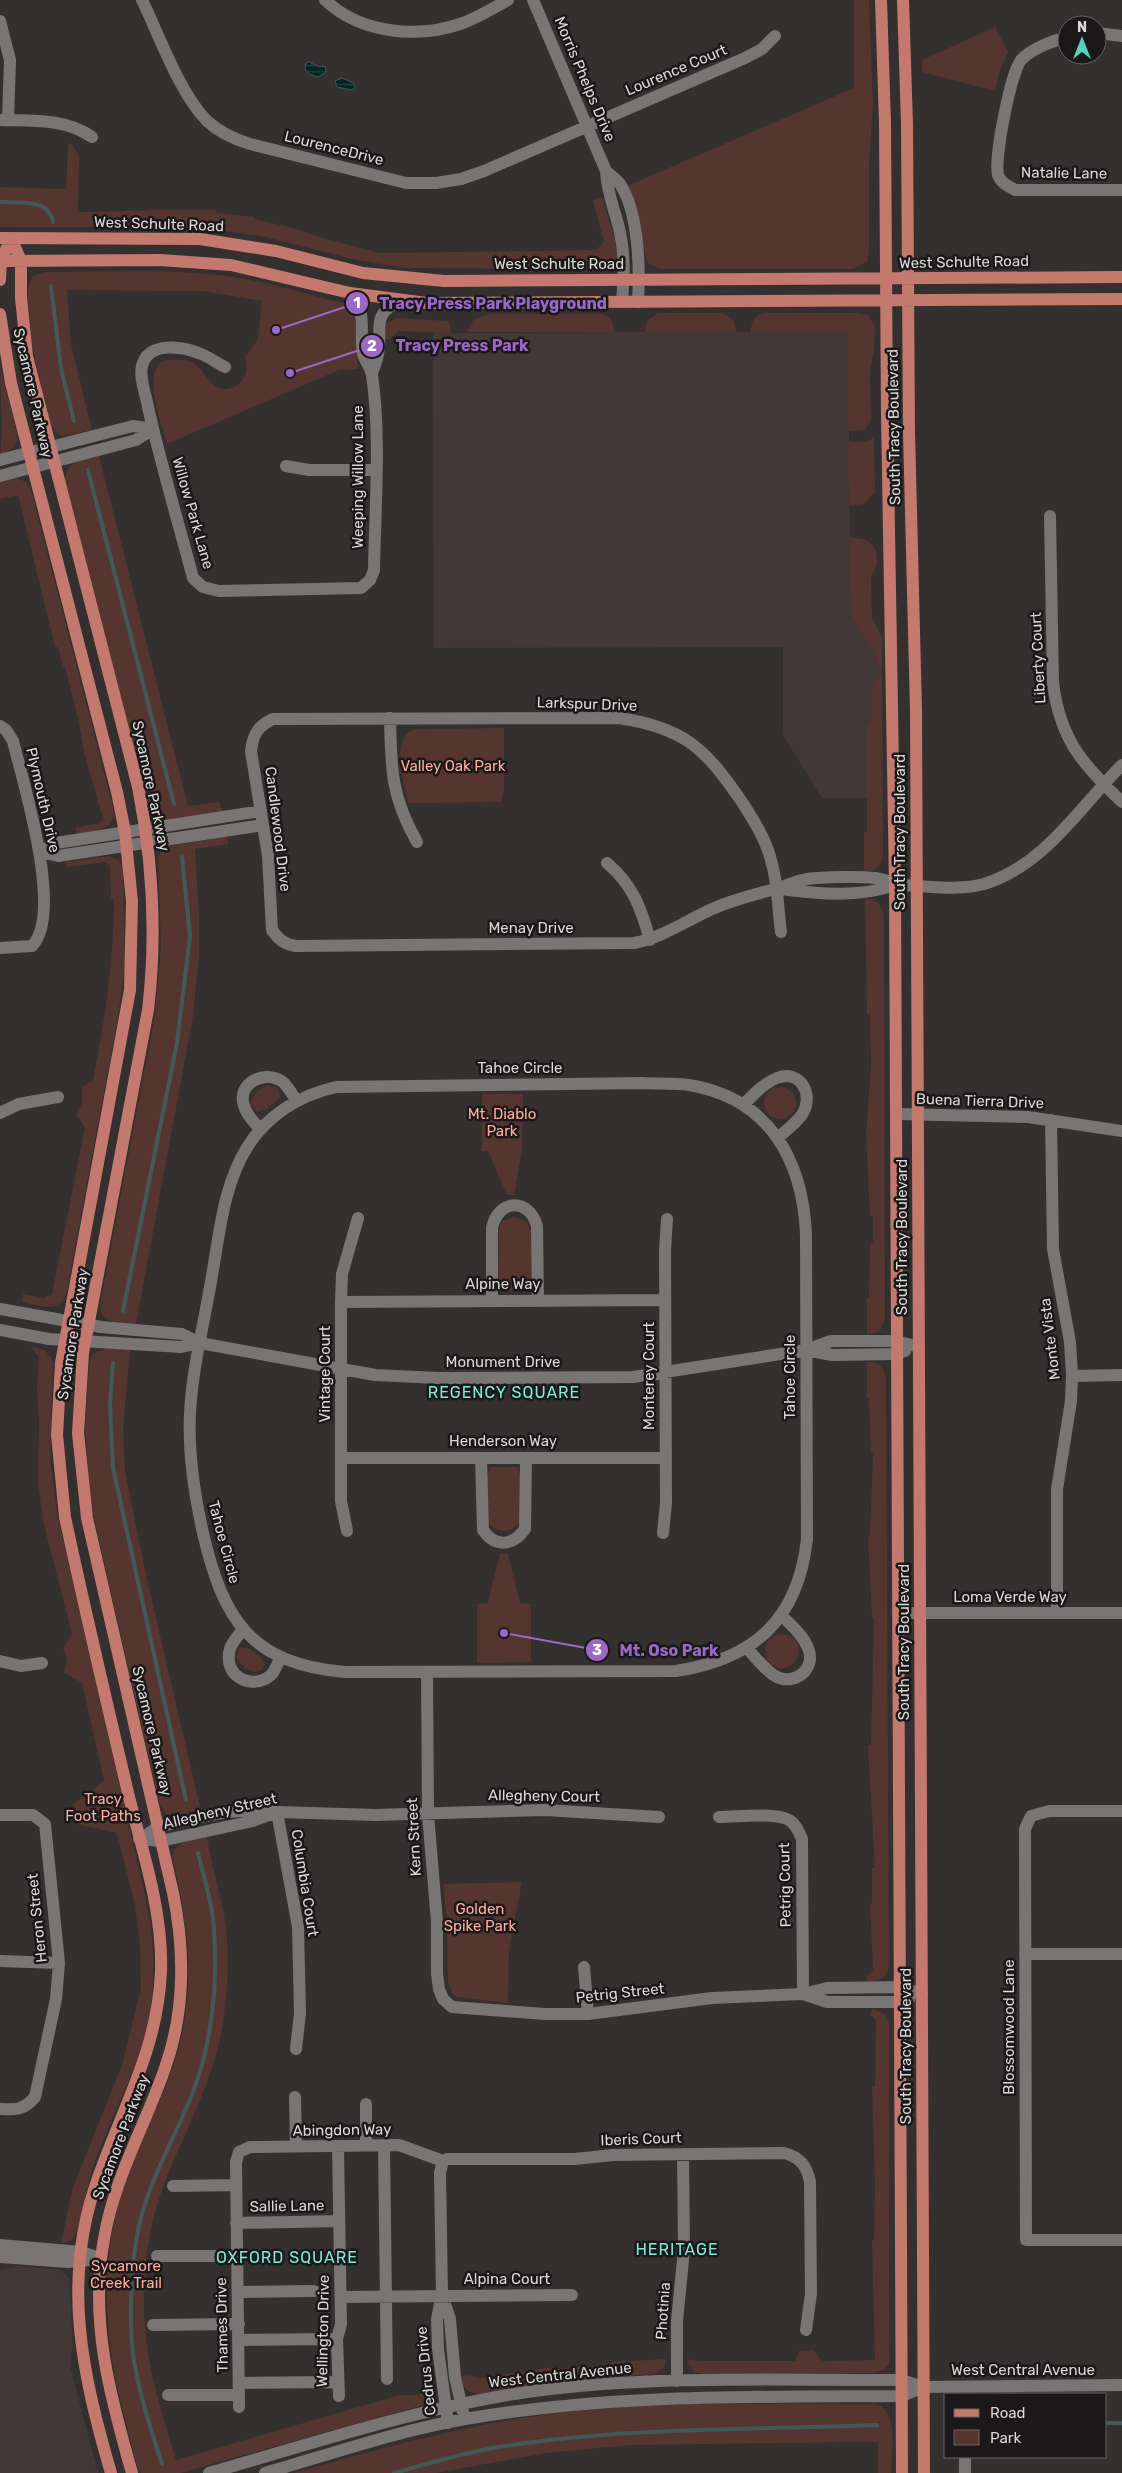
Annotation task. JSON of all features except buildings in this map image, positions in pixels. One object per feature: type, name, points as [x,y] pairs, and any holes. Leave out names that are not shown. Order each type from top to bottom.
[{"type":"main road","name":"South Tracy Boulevard","points":[[881,0],[895,885],[902,2473]]},
{"type":"main road","name":"South Tracy Boulevard","points":[[903,0],[909,278],[917,886],[924,2473]]},
{"type":"main road","name":"West Schulte Road","points":[[5,238],[200,239],[243,244],[363,273],[405,279],[484,281],[1122,277]]},
{"type":"main road","name":"Sycamore Parkway","points":[[5,238],[21,261],[21,298],[27,356],[135,777],[146,828],[154,894],[154,934],[148,1010],[85,1341],[78,1410],[82,1492],[94,1552],[158,1828],[180,1938],[179,2005],[166,2066],[116,2190],[100,2258],[98,2327],[110,2393],[132,2473]]},
{"type":"main road","points":[[0,280],[0,261],[5,238]]},
{"type":"main road","points":[[0,261],[160,260],[231,265],[350,293],[399,300],[459,303],[1122,299]]},
{"type":"main road","name":"Sycamore Parkway","points":[[0,314],[5,356],[118,792],[127,846],[133,916],[130,990],[67,1321],[57,1418],[58,1463],[65,1517],[152,1895],[160,1944],[161,1976],[157,2014],[147,2056],[97,2180],[88,2212],[80,2257],[78,2307],[82,2360],[91,2405],[111,2473]]},
{"type":"street","name":"LourenceDrive","points":[[142,0],[185,90],[206,121],[226,136],[250,144],[406,182],[436,183],[484,171],[587,126]]},
{"type":"street","points":[[325,0],[334,8],[359,23],[392,31],[418,32],[442,29],[464,23],[508,0]]},
{"type":"street","name":"Morris Phelps Drive","points":[[533,0],[606,171],[606,190],[623,246],[624,280],[622,302]]},
{"type":"street","points":[[0,21],[10,60],[4,120],[63,123],[79,127],[92,137]]},
{"type":"street","points":[[1107,34],[1122,36]]},
{"type":"street","name":"Lourence Court","points":[[587,126],[745,58],[762,48],[774,36]]},
{"type":"street","name":"Natalie Lane","points":[[1057,41],[1036,50],[1021,60],[1015,71],[1000,133],[998,176],[1004,184],[1015,190],[1121,190]]},
{"type":"street","name":"Morris Phelps Drive","points":[[606,171],[620,184],[626,201],[639,255],[638,302]]},
{"type":"street","name":"Weeping Willow Lane","points":[[350,293],[359,303],[362,311],[363,355],[372,373]]},
{"type":"street","name":"Weeping Willow Lane","points":[[370,580],[374,570],[375,470],[372,373],[378,354],[380,318],[385,310],[399,300]]},
{"type":"street","name":"Willow Park Lane","points":[[225,367],[201,353],[176,348],[159,348],[148,354],[142,366],[142,380],[153,429],[193,578],[203,587],[219,590],[347,590],[361,588],[370,580]]},
{"type":"street","points":[[0,460],[133,426],[153,429]]},
{"type":"street","points":[[0,476],[136,440],[153,429]]},
{"type":"street","points":[[286,466],[309,470],[375,470]]},
{"type":"street","name":"Liberty Court","points":[[1050,516],[1053,683],[1056,709],[1065,733],[1078,756],[1122,802]]},
{"type":"street","points":[[390,718],[391,770],[395,794],[405,820],[417,842]]},
{"type":"street","name":"Larkspur Drive","points":[[262,725],[280,719],[618,718],[646,722],[672,732],[697,747],[719,768],[755,823],[772,864],[781,932]]},
{"type":"street","name":"Candlewood Drive","points":[[262,725],[253,737],[250,751],[263,825],[272,930],[278,938]]},
{"type":"street","name":"Plymouth Drive","points":[[0,948],[32,946],[39,939],[43,919],[40,852],[13,741],[3,728]]},
{"type":"street","name":"Menay Drive","points":[[278,938],[285,944],[296,946],[598,944],[650,940],[676,930],[710,910],[744,897],[807,879],[875,878],[895,885],[960,888],[982,884],[1008,874],[1030,861],[1071,823],[1103,784],[1122,765]]},
{"type":"street","points":[[40,852],[56,843],[261,811]]},
{"type":"street","points":[[40,852],[58,856],[263,825]]},
{"type":"street","points":[[607,863],[622,876],[641,909],[650,940]]},
{"type":"street","points":[[743,1104],[762,1087],[779,1077],[790,1076],[799,1080],[806,1089],[807,1100],[803,1112],[778,1138]]},
{"type":"street","points":[[260,1129],[246,1112],[243,1100],[244,1089],[251,1081],[261,1077],[273,1078],[284,1083],[296,1100]]},
{"type":"street","name":"Tahoe Circle","points":[[642,1083],[688,1085],[725,1096],[743,1104],[778,1138],[799,1178],[805,1206],[806,1547],[800,1577],[780,1615],[747,1648],[700,1667],[676,1671],[345,1672],[318,1670],[281,1658],[260,1644],[243,1629],[226,1605],[212,1570],[192,1475],[190,1412],[200,1343],[230,1184],[238,1162],[260,1129],[296,1100],[317,1091],[336,1087],[369,1085],[642,1083]]},
{"type":"street","points":[[0,1113],[19,1104],[58,1096]]},
{"type":"street","name":"Buena Tierra Drive","points":[[896,1114],[1028,1117],[1122,1131]]},
{"type":"street","name":"Monte Vista","points":[[1051,1120],[1053,1249],[1070,1342],[1072,1376],[1071,1401],[1057,1489],[1057,1613]]},
{"type":"street","points":[[492,1300],[492,1228],[494,1219],[500,1210],[508,1206],[520,1205],[535,1217],[537,1226],[538,1300]]},
{"type":"street","name":"Vintage Court","points":[[347,1531],[342,1501],[341,1302],[342,1274],[358,1218]]},
{"type":"street","name":"Monterey Court","points":[[664,1533],[667,1219]]},
{"type":"street","name":"Alpine Way","points":[[341,1302],[665,1300]]},
{"type":"street","name":"Monument Drive","points":[[0,1308],[88,1325],[176,1333],[200,1343],[341,1370],[375,1375],[438,1378],[583,1378],[666,1373],[806,1350],[832,1341],[896,1347],[919,1347]]},
{"type":"street","name":"Monument Drive","points":[[0,1330],[64,1340],[181,1347],[200,1343]]},
{"type":"street","points":[[1072,1376],[1122,1375]]},
{"type":"street","name":"Henderson Way","points":[[341,1458],[666,1458]]},
{"type":"street","points":[[481,1458],[483,1530],[489,1538],[498,1543],[510,1543],[519,1538],[525,1529],[526,1458]]},
{"type":"street","name":"Loma Verde Way","points":[[898,1613],[1122,1613]]},
{"type":"street","points":[[747,1648],[775,1676],[784,1680],[793,1680],[803,1674],[809,1665],[808,1647],[796,1629],[780,1615]]},
{"type":"street","points":[[243,1629],[231,1646],[228,1659],[230,1668],[236,1676],[244,1680],[255,1681],[271,1675],[281,1658]]},
{"type":"street","points":[[0,1661],[21,1666],[42,1663]]},
{"type":"street","name":"Kern Street","points":[[427,1672],[428,1814],[437,1922],[437,1974],[439,1989],[443,1999]]},
{"type":"street","points":[[139,1840],[158,1828],[233,1811],[252,1809],[277,1812]]},
{"type":"street","name":"Allegheny Court","points":[[428,1814],[546,1810],[659,1818]]},
{"type":"street","name":"Blossomwood Lane","points":[[1122,1811],[1049,1811],[1031,1816],[1025,1829],[1026,2240],[1122,2240]]},
{"type":"street","name":"Allegheny Street","points":[[139,1840],[161,1842],[253,1821],[277,1812],[428,1814]]},
{"type":"street","name":"Columbia Court","points":[[277,1812],[298,1927],[301,1993],[296,2049]]},
{"type":"street","name":"Heron Street","points":[[0,1815],[33,1816],[45,1824],[59,1963],[56,1999],[34,2097],[28,2106],[17,2110],[0,2109]]},
{"type":"street","name":"Petrig Court","points":[[719,1817],[777,1816],[790,1820],[798,1829],[802,1839],[803,1994]]},
{"type":"street","points":[[1025,1954],[1122,1954]]},
{"type":"street","points":[[0,1962],[59,1963]]},
{"type":"street","points":[[584,1967],[588,2014]]},
{"type":"street","name":"Petrig Street","points":[[443,1999],[452,2007],[468,2009],[546,2014],[588,2014],[712,1998],[803,1994],[826,1988],[900,1987],[922,1994]]},
{"type":"street","name":"Petrig Street","points":[[803,1994],[827,2002],[900,2002],[922,1994]]},
{"type":"street","points":[[296,2097],[296,2146]]},
{"type":"street","points":[[366,2104],[366,2145]]},
{"type":"street","points":[[384,2145],[387,2379]]},
{"type":"street","name":"Abingdon Way","points":[[239,2152],[250,2147],[384,2145],[410,2148],[443,2161]]},
{"type":"street","name":"Wellington Drive","points":[[338,2146],[341,2297],[341,2324],[337,2339],[339,2396]]},
{"type":"street","name":"Thames Drive","points":[[239,2152],[236,2162],[239,2395]]},
{"type":"street","name":"Iberis Court","points":[[443,2161],[455,2158],[575,2159],[612,2155],[784,2153],[793,2155],[807,2170],[810,2182],[812,2294],[806,2330]]},
{"type":"street","name":"Photinia","points":[[677,2381],[677,2321],[684,2250],[683,2154]]},
{"type":"street","points":[[442,2295],[440,2173],[443,2161]]},
{"type":"street","points":[[173,2186],[236,2185]]},
{"type":"street","name":"Sallie Lane","points":[[236,2223],[339,2221]]},
{"type":"street","points":[[0,2245],[80,2257]]},
{"type":"street","points":[[157,2256],[236,2256]]},
{"type":"street","points":[[0,2257],[100,2258]]},
{"type":"street","points":[[238,2292],[314,2291]]},
{"type":"street","name":"Cedrus Drive","points":[[442,2295],[450,2319],[454,2377],[465,2419]]},
{"type":"street","name":"Cedrus Drive","points":[[442,2295],[437,2319],[448,2423]]},
{"type":"street","name":"Alpina Court","points":[[341,2297],[572,2295]]},
{"type":"street","points":[[153,2325],[238,2324]]},
{"type":"street","points":[[239,2340],[337,2339]]},
{"type":"street","name":"West Central Avenue","points":[[209,2473],[446,2407],[556,2389],[677,2381],[901,2380],[924,2387],[1122,2385]]},
{"type":"street","points":[[168,2395],[239,2395],[338,2382]]},
{"type":"street","name":"West Central Avenue","points":[[264,2473],[465,2419],[543,2408],[636,2399],[902,2396],[924,2387]]},
{"type":"street","points":[[965,2460],[965,2473]]},
{"type":"shaded area","points":[[848,332],[851,616],[875,655],[877,666],[882,666],[882,678],[877,678],[872,690],[872,723],[867,724],[868,798],[822,798],[783,735],[783,647],[434,648],[433,333]]},
{"type":"shaded area","points":[[18,2266],[61,2270],[69,2278],[73,2345],[70,2366],[98,2473],[0,2473],[0,2270]]},
{"type":"green space","points":[[854,0],[869,0],[873,104],[869,168],[869,252],[867,262],[853,269],[661,269],[648,264],[627,186],[854,88]]},
{"type":"green space","points":[[995,27],[1008,52],[999,72],[995,91],[922,72],[922,60]]},
{"type":"green space","points":[[71,143],[79,155],[78,212],[216,210],[216,213],[254,217],[254,219],[297,229],[326,239],[380,253],[596,250],[604,242],[593,201],[602,197],[615,239],[617,258],[610,266],[601,269],[406,268],[357,260],[261,236],[202,228],[0,227],[0,187],[66,189],[68,145]]},
{"type":"green space","points":[[139,271],[209,274],[260,282],[344,303],[352,308],[355,316],[358,369],[339,370],[167,444],[154,396],[153,383],[155,371],[160,363],[181,359],[189,361],[202,370],[213,385],[218,388],[224,389],[235,386],[245,376],[245,357],[258,339],[262,301],[202,291],[67,290],[71,344],[92,430],[62,436],[51,425],[29,325],[29,287],[33,276],[45,272]]},
{"type":"green space","points":[[658,313],[720,313],[727,315],[734,321],[736,332],[645,332],[647,321]]},
{"type":"green space","points":[[765,313],[858,313],[868,315],[875,326],[874,350],[870,372],[871,421],[864,430],[848,431],[848,332],[751,332],[754,319],[758,315]]},
{"type":"green space","points":[[489,314],[602,314],[611,319],[615,332],[467,332],[474,319]]},
{"type":"green space","points":[[396,318],[449,321],[451,333],[399,331],[390,339],[383,339],[386,324]]},
{"type":"green space","points":[[0,368],[17,433],[17,440],[12,449],[0,454],[2,434]]},
{"type":"green space","points":[[874,438],[875,492],[864,504],[849,506],[848,442],[865,442]]},
{"type":"green space","points":[[99,456],[188,806],[219,802],[223,811],[165,820],[154,815],[149,807],[65,481],[68,469],[76,462]]},
{"type":"green space","points":[[16,478],[26,482],[31,490],[114,811],[110,823],[106,827],[95,831],[77,834],[75,828],[100,823],[103,819],[84,752],[78,718],[65,667],[63,667],[58,647],[55,647],[18,495],[0,499],[0,481]]},
{"type":"green space","points":[[849,537],[867,540],[876,550],[877,564],[871,578],[872,618],[882,637],[882,666],[877,666],[875,655],[851,616]]},
{"type":"green space","points":[[877,678],[882,678],[883,855],[878,867],[864,872],[864,833],[867,832],[867,723],[872,723],[872,690]]},
{"type":"green space","name":"Valley Oak Park","points":[[504,728],[504,789],[501,802],[409,803],[400,760],[404,739],[409,732],[418,729]]},
{"type":"green space","points":[[227,836],[228,844],[195,849],[199,913],[199,957],[193,1016],[136,1324],[112,1322],[101,1314],[100,1304],[155,1015],[161,946],[158,860],[161,851],[170,846]]},
{"type":"green space","points":[[110,856],[119,861],[123,870],[125,965],[118,1017],[66,1295],[58,1305],[47,1307],[22,1302],[23,1294],[44,1298],[52,1294],[85,1127],[76,1115],[82,1105],[82,1087],[93,1080],[105,1012],[114,922],[114,899],[111,899],[110,866],[104,862],[66,867],[65,862]]},
{"type":"green space","points":[[865,898],[878,902],[884,917],[885,1320],[880,1331],[867,1335],[867,1298],[869,1298],[870,1243],[873,1243],[873,1216],[870,1216],[866,1134],[871,1066],[870,1014],[867,1014]]},
{"type":"green space","points":[[267,1085],[278,1088],[280,1098],[265,1110],[257,1112],[250,1104],[251,1101],[256,1093]]},
{"type":"green space","points":[[780,1087],[792,1091],[796,1103],[792,1115],[780,1119],[768,1115],[764,1103],[768,1091]]},
{"type":"green space","name":"Mt. Diablo Park","points":[[482,1094],[523,1094],[522,1150],[514,1195],[507,1195],[488,1151],[482,1151]]},
{"type":"green space","points":[[514,1217],[526,1221],[532,1233],[532,1280],[529,1291],[501,1291],[498,1280],[499,1227],[503,1221]]},
{"type":"green space","name":"Tracy Foot Paths","points":[[30,1346],[45,1350],[53,1362],[50,1458],[57,1514],[146,1900],[152,1940],[153,1966],[151,2006],[140,2050],[98,2153],[76,2233],[67,2242],[61,2243],[73,2187],[122,2065],[141,1988],[140,1947],[135,1905],[117,1833],[77,1824],[78,1814],[73,1804],[104,1781],[82,1683],[64,1673],[67,1659],[63,1648],[72,1634],[44,1525],[38,1486],[39,1421],[37,1390],[39,1357]]},
{"type":"green space","points":[[106,1348],[130,1350],[123,1430],[125,1471],[146,1575],[201,1811],[179,1816],[166,1814],[160,1805],[98,1536],[90,1493],[85,1429],[89,1363],[93,1354]]},
{"type":"green space","points":[[867,1362],[881,1366],[886,1379],[889,1964],[888,1971],[882,1979],[867,1982],[867,1976],[873,1970],[870,1904],[872,1903],[872,1868],[875,1868],[868,1745],[871,1745],[874,1618],[872,1617],[868,1536],[870,1535],[873,1453],[871,1453],[869,1398],[867,1398]]},
{"type":"green space","points":[[491,1467],[517,1467],[520,1475],[520,1521],[512,1528],[504,1531],[496,1529],[488,1522],[487,1475]]},
{"type":"green space","points":[[500,1553],[508,1554],[520,1603],[531,1604],[531,1662],[477,1663],[477,1604],[488,1603]]},
{"type":"green space","points":[[782,1634],[794,1639],[799,1651],[794,1663],[782,1668],[770,1663],[765,1651],[770,1639]]},
{"type":"green space","points":[[239,1648],[247,1648],[257,1654],[265,1664],[262,1670],[255,1672],[244,1668],[236,1657]]},
{"type":"green space","name":"Sycamore Creek Trail","points":[[207,1837],[226,1927],[228,1965],[224,2016],[220,2039],[207,2083],[156,2208],[148,2247],[144,2287],[145,2327],[149,2360],[159,2403],[176,2460],[400,2395],[419,2395],[434,2382],[435,2390],[431,2399],[423,2405],[180,2473],[141,2473],[132,2448],[113,2365],[107,2307],[110,2250],[114,2221],[122,2192],[129,2171],[164,2091],[183,2029],[188,1986],[187,1945],[173,1854],[178,1845]]},
{"type":"green space","name":"Golden Spike Park","points":[[522,1882],[509,1950],[508,2003],[457,1997],[452,1993],[448,1982],[447,1922],[443,1884]]},
{"type":"green space","points":[[872,2009],[884,2013],[889,2023],[889,2364],[883,2370],[874,2373],[703,2374],[694,2372],[686,2359],[698,2361],[795,2361],[799,2351],[814,2350],[822,2361],[875,2360],[872,2240],[874,2240],[875,2182],[872,2087],[875,2087],[876,2021],[870,2014]]},
{"type":"green space","points":[[666,2359],[664,2367],[655,2374],[577,2379],[480,2394],[472,2393],[467,2389],[460,2377],[468,2375],[478,2378],[554,2367],[554,2369],[610,2364],[612,2362]]},
{"type":"green space","points":[[753,2403],[875,2404],[883,2407],[891,2423],[891,2473],[878,2473],[878,2442],[849,2442],[630,2445],[546,2453],[436,2473],[293,2473],[452,2431],[550,2414],[671,2405]]},
{"type":"water","points":[[309,62],[319,67],[325,66],[326,72],[318,77],[309,74],[305,69],[306,63]]},
{"type":"water","points":[[342,78],[354,83],[355,88],[352,90],[337,87],[335,81]]},
{"type":"waterway","points":[[0,202],[24,202],[39,205],[46,209],[53,222]]},
{"type":"waterway","points":[[51,286],[61,369],[74,421]]},
{"type":"waterway","points":[[88,470],[174,804]]},
{"type":"waterway","points":[[123,1311],[177,1043],[190,936],[182,857]]},
{"type":"waterway","points":[[113,1363],[110,1404],[113,1468],[186,1800]]},
{"type":"waterway","points":[[162,2464],[136,2374],[131,2328],[132,2275],[136,2241],[144,2208],[156,2174],[193,2092],[200,2073],[209,2033],[214,1992],[214,1931],[210,1901],[198,1853]]},
{"type":"waterway","points":[[1107,2423],[1122,2423]]},
{"type":"waterway","points":[[394,2473],[477,2451],[598,2435],[691,2430],[877,2425]]},
{"type":"place","name":"Tracy Press Park Playground","points":[[276,330]]},
{"type":"place","name":"Tracy Press Park","points":[[290,373]]},
{"type":"place","name":"Mt. Oso Park","points":[[504,1633]]},
{"type":"district","name":"REGENCY SQUARE","points":[[504,1392]]},
{"type":"district","name":"HERITAGE","points":[[677,2249]]},
{"type":"district","name":"OXFORD SQUARE","points":[[287,2257]]}]
